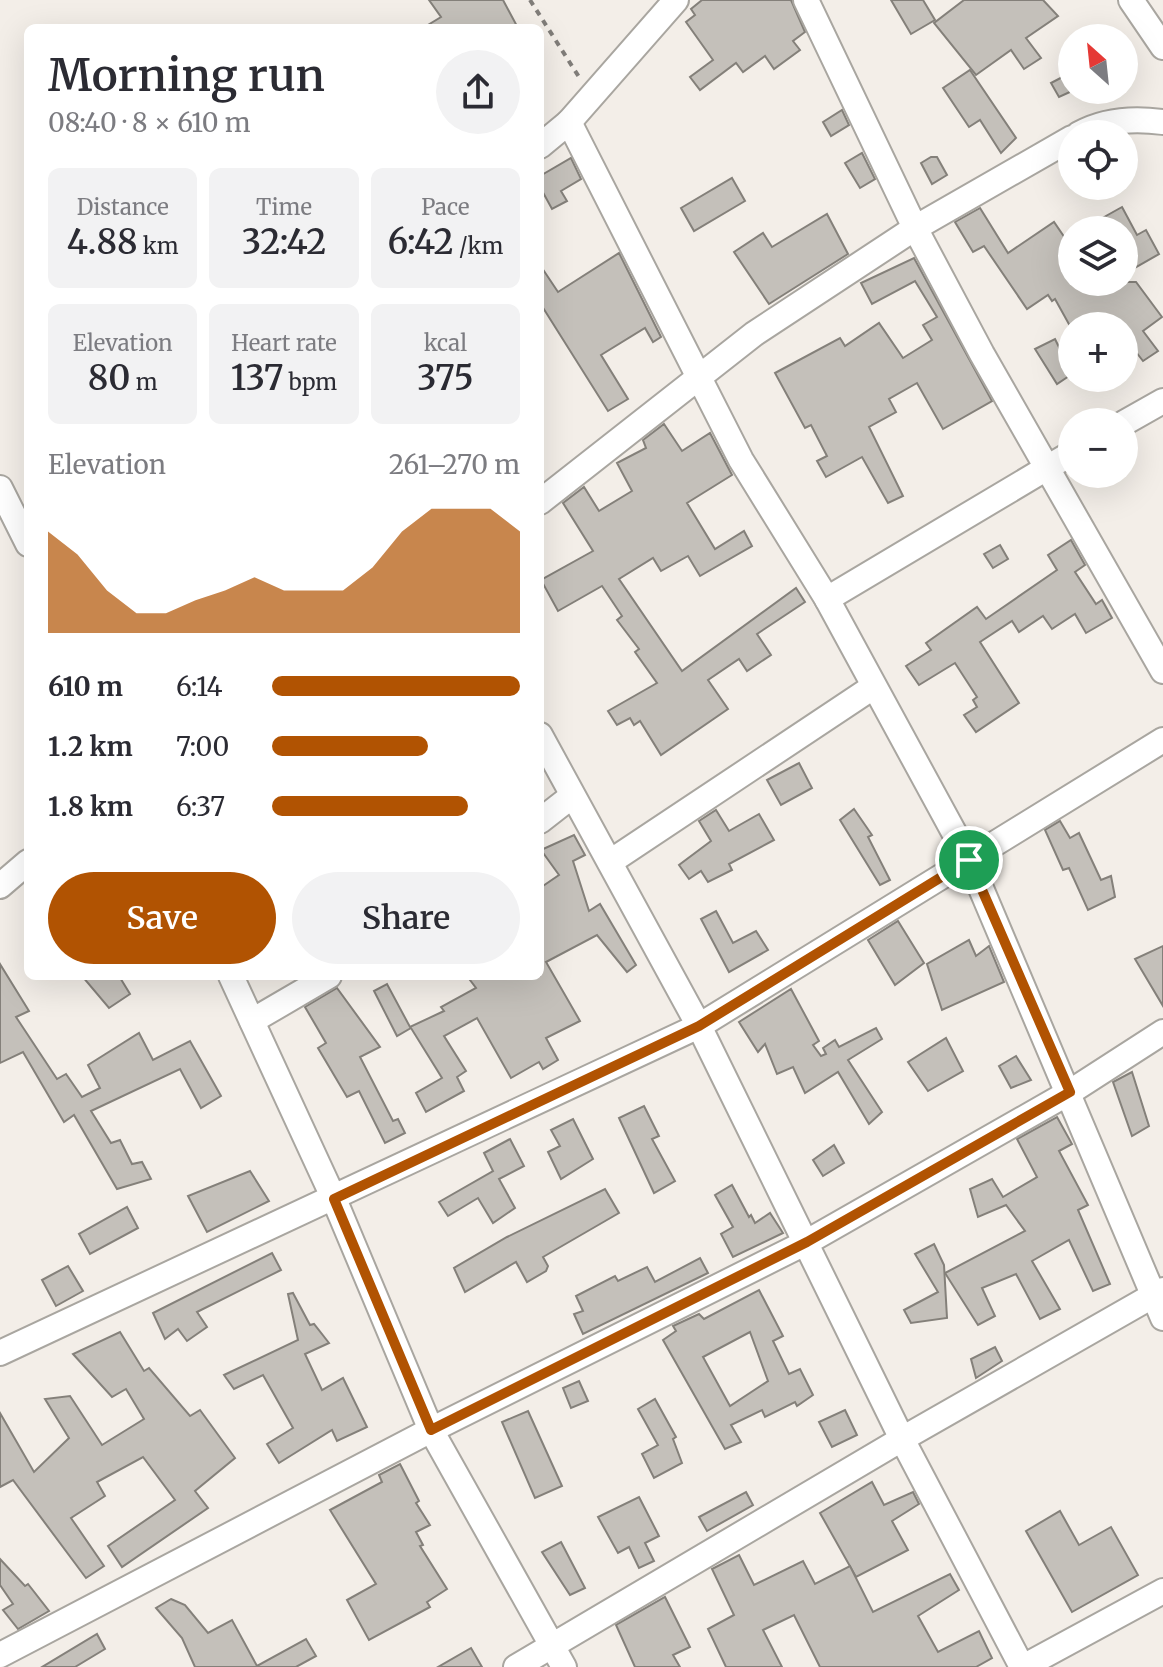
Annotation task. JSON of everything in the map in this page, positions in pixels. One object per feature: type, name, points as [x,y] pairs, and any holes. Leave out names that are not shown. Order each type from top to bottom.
[{"type":"street","points":[[544,143],[569,122],[676,0]]},
{"type":"street","points":[[806,0],[915,228],[982,354],[1163,671]]},
{"type":"street","points":[[1131,0],[1163,47]]},
{"type":"street","points":[[1134,120],[1163,122]]},
{"type":"street","points":[[569,122],[741,460],[827,599],[969,860],[1158,1293],[1163,1318]]},
{"type":"street","points":[[544,499],[754,334],[915,228],[1058,146]]},
{"type":"street","points":[[1138,415],[1163,401]]},
{"type":"street","points":[[827,599],[1058,461]]},
{"type":"street","points":[[0,488],[24,536]]},
{"type":"street","points":[[610,862],[873,687]]},
{"type":"street","points":[[0,1353],[699,1026],[1163,740]]},
{"type":"street","points":[[544,743],[699,1026],[902,1439],[1022,1667],[1163,1591]]},
{"type":"street","points":[[544,818],[572,796]]},
{"type":"street","points":[[0,886],[24,865]]},
{"type":"street","points":[[233,980],[334,1199],[431,1430],[557,1656]]},
{"type":"street","points":[[252,1021],[322,980]]},
{"type":"street","points":[[5,1667],[0,1657],[431,1430],[807,1242],[1070,1092],[1163,1032]]},
{"type":"street","points":[[516,1667],[557,1656],[902,1439],[1158,1293]]},
{"type":"path","points":[[530,0],[592,95]]},
{"type":"building","points":[[429,0],[503,0],[516,24],[430,24],[441,17]]},
{"type":"building","points":[[702,0],[791,0],[805,32],[793,41],[800,50],[774,69],[765,56],[743,72],[736,63],[700,90],[690,77],[713,60],[686,22],[695,15],[691,9]]},
{"type":"building","points":[[891,0],[923,0],[935,20],[911,34]]},
{"type":"building","points":[[964,0],[1043,0],[1058,16],[1026,38],[1041,58],[1024,69],[1011,50],[976,75],[934,23]]},
{"type":"building","points":[[970,70],[1016,138],[1001,153],[980,120],[969,127],[943,88]]},
{"type":"building","points":[[1058,79],[1058,95],[1051,83]]},
{"type":"building","points":[[842,110],[849,125],[831,136],[823,122]]},
{"type":"building","points":[[862,153],[875,179],[860,188],[845,163]]},
{"type":"building","points":[[937,157],[947,175],[932,184],[921,163]]},
{"type":"building","points":[[571,158],[581,179],[561,191],[567,201],[552,209],[544,194],[544,174]]},
{"type":"building","points":[[732,178],[745,201],[694,231],[681,208]]},
{"type":"building","points":[[1122,207],[1127,216],[1106,216]]},
{"type":"building","points":[[980,208],[1008,253],[1054,222],[1058,228],[1058,296],[1138,296],[1138,285],[1162,317],[1143,331],[1158,351],[1143,361],[1138,355],[1138,312],[1062,312],[1055,299],[1052,301],[1048,295],[1027,309],[984,246],[973,252],[955,222]]},
{"type":"building","points":[[827,214],[848,254],[769,304],[734,252],[763,233],[772,247]]},
{"type":"building","points":[[1146,230],[1159,254],[1138,266],[1138,234]]},
{"type":"building","points":[[619,253],[661,337],[653,342],[645,328],[601,355],[628,399],[608,411],[544,309],[544,271],[558,292]]},
{"type":"building","points":[[914,258],[992,401],[943,429],[917,383],[889,399],[896,412],[869,427],[903,496],[888,503],[862,457],[826,477],[817,461],[827,456],[811,425],[805,428],[775,373],[840,338],[845,346],[879,323],[903,358],[932,340],[923,325],[937,317],[915,281],[872,304],[861,283]]},
{"type":"building","points":[[1055,339],[1058,345],[1057,384],[1035,349]]},
{"type":"building","points":[[664,424],[682,451],[710,433],[732,475],[687,503],[715,549],[744,531],[752,546],[700,576],[688,556],[661,571],[653,558],[619,579],[682,671],[796,588],[805,602],[757,634],[771,655],[747,671],[739,659],[708,680],[728,709],[661,755],[640,721],[634,725],[630,718],[617,725],[608,711],[657,683],[635,652],[639,649],[617,620],[622,616],[602,586],[558,611],[544,585],[544,578],[593,551],[563,503],[584,487],[599,511],[632,491],[617,463],[646,448],[643,440]]},
{"type":"building","points":[[1071,540],[1085,565],[1075,572],[1096,604],[1102,600],[1112,618],[1086,633],[1075,614],[1052,629],[1043,616],[1019,632],[1012,621],[980,642],[1019,703],[976,732],[964,715],[977,707],[973,700],[977,697],[955,663],[919,685],[906,666],[931,650],[926,643],[977,607],[986,619],[1057,570],[1048,555]]},
{"type":"building","points":[[1000,545],[1008,559],[993,568],[984,554]]},
{"type":"building","points":[[799,763],[812,788],[781,805],[767,780]]},
{"type":"building","points":[[854,809],[872,835],[868,837],[890,880],[880,885],[840,820]]},
{"type":"building","points":[[716,810],[729,831],[759,814],[774,840],[729,864],[732,870],[708,882],[701,871],[689,879],[679,865],[711,841],[699,821]]},
{"type":"building","points":[[1060,821],[1070,838],[1079,833],[1101,880],[1111,876],[1115,897],[1088,910],[1069,868],[1063,870],[1045,830]]},
{"type":"building","points":[[574,835],[585,855],[573,861],[589,911],[600,904],[636,965],[627,972],[597,935],[546,962],[580,1021],[546,1038],[558,1060],[543,1069],[539,1062],[511,1078],[477,1018],[444,1036],[466,1071],[457,1077],[464,1091],[426,1112],[416,1093],[442,1078],[411,1028],[397,1036],[374,991],[387,984],[410,1027],[444,1011],[441,1007],[476,988],[470,980],[544,980],[544,885],[559,875],[544,854],[544,849]]},
{"type":"building","points":[[716,911],[733,943],[756,931],[768,950],[729,972],[701,919]]},
{"type":"building","points":[[898,921],[924,963],[895,985],[868,940]]},
{"type":"building","points":[[969,940],[976,956],[989,946],[1004,982],[942,1010],[927,964]]},
{"type":"building","points":[[1163,946],[1163,1006],[1135,959]]},
{"type":"building","points":[[0,964],[29,1011],[16,1017],[57,1079],[66,1074],[82,1097],[100,1088],[88,1065],[139,1033],[153,1060],[190,1041],[221,1096],[201,1108],[180,1069],[91,1111],[111,1143],[120,1140],[132,1164],[142,1162],[151,1179],[117,1189],[74,1115],[64,1122],[23,1052],[0,1063]]},
{"type":"building","points":[[85,980],[121,980],[130,994],[109,1008]]},
{"type":"building","points":[[337,988],[380,1047],[360,1057],[393,1121],[398,1119],[405,1133],[385,1143],[359,1091],[347,1097],[318,1048],[326,1043],[305,1007]]},
{"type":"building","points":[[791,989],[819,1041],[813,1045],[821,1056],[826,1054],[823,1048],[835,1040],[839,1047],[876,1028],[882,1039],[848,1060],[882,1112],[869,1124],[838,1072],[805,1093],[793,1067],[777,1074],[765,1044],[758,1052],[739,1022]]},
{"type":"building","points":[[946,1038],[963,1071],[928,1091],[908,1062]]},
{"type":"building","points":[[1016,1056],[1031,1080],[1011,1088],[999,1066]]},
{"type":"building","points":[[1132,1072],[1149,1126],[1132,1136],[1113,1082]]},
{"type":"building","points":[[644,1106],[659,1136],[652,1139],[675,1181],[654,1193],[619,1118]]},
{"type":"building","points":[[1057,1117],[1072,1144],[1059,1151],[1088,1205],[1078,1210],[1110,1284],[1093,1291],[1069,1240],[1032,1261],[1060,1309],[1040,1319],[1016,1274],[982,1288],[995,1316],[978,1325],[945,1273],[1025,1231],[1006,1205],[978,1217],[970,1189],[992,1179],[1003,1197],[1037,1177],[1017,1139]]},
{"type":"building","points":[[573,1119],[593,1159],[561,1179],[548,1152],[560,1146],[551,1130]]},
{"type":"building","points":[[510,1139],[524,1166],[499,1179],[515,1208],[493,1223],[478,1198],[448,1216],[439,1202],[493,1171],[484,1153]]},
{"type":"building","points":[[834,1145],[844,1163],[823,1176],[813,1160]]},
{"type":"building","points":[[250,1171],[269,1201],[207,1232],[188,1196]]},
{"type":"building","points":[[732,1185],[755,1223],[770,1213],[783,1233],[733,1257],[721,1234],[733,1227],[715,1195]]},
{"type":"building","points":[[605,1189],[619,1213],[543,1257],[548,1266],[546,1271],[527,1282],[516,1262],[465,1292],[454,1268],[507,1237]]},
{"type":"building","points":[[127,1207],[138,1228],[90,1254],[79,1234]]},
{"type":"building","points":[[934,1244],[944,1265],[947,1318],[911,1323],[904,1310],[938,1292],[915,1254]]},
{"type":"building","points":[[272,1253],[281,1270],[197,1312],[207,1327],[187,1341],[178,1329],[165,1339],[153,1313]]},
{"type":"building","points":[[700,1258],[708,1273],[583,1334],[574,1314],[583,1311],[576,1296],[615,1276],[618,1281],[647,1267],[655,1282]]},
{"type":"building","points":[[68,1266],[83,1291],[56,1306],[42,1280]]},
{"type":"building","points":[[759,1290],[783,1336],[773,1341],[789,1374],[800,1369],[813,1395],[797,1406],[795,1402],[765,1417],[762,1410],[731,1425],[741,1442],[725,1449],[663,1340],[676,1331],[673,1326],[699,1314],[704,1319]],"holes":[[[750,1332],[768,1381],[730,1406],[703,1357]]]},
{"type":"building","points":[[293,1293],[310,1325],[314,1324],[329,1343],[305,1354],[322,1390],[343,1378],[367,1427],[337,1441],[332,1430],[279,1463],[267,1444],[293,1428],[263,1375],[234,1389],[224,1375],[298,1340],[288,1294]]},
{"type":"building","points":[[120,1332],[144,1371],[149,1368],[190,1416],[200,1410],[235,1458],[195,1491],[208,1508],[122,1567],[108,1546],[175,1500],[143,1457],[97,1482],[105,1496],[71,1518],[104,1566],[86,1578],[13,1480],[0,1487],[0,1413],[34,1472],[69,1438],[45,1399],[70,1396],[102,1445],[144,1419],[126,1389],[112,1397],[73,1354]]},
{"type":"building","points":[[995,1347],[1002,1361],[976,1378],[971,1359]]},
{"type":"building","points":[[579,1381],[588,1401],[571,1408],[563,1388]]},
{"type":"building","points":[[655,1399],[676,1437],[673,1439],[682,1463],[654,1478],[642,1454],[658,1445],[638,1409]]},
{"type":"building","points":[[845,1410],[857,1435],[832,1447],[819,1422]]},
{"type":"building","points":[[528,1411],[562,1486],[535,1498],[502,1422]]},
{"type":"building","points":[[400,1464],[419,1501],[416,1503],[430,1525],[416,1532],[423,1545],[420,1546],[447,1589],[427,1602],[430,1607],[369,1640],[347,1600],[376,1584],[330,1510],[382,1482],[379,1475]]},
{"type":"building","points":[[872,1482],[884,1505],[913,1492],[919,1504],[892,1521],[908,1550],[856,1577],[820,1513]]},
{"type":"building","points":[[746,1492],[753,1505],[707,1531],[699,1517]]},
{"type":"building","points":[[639,1497],[659,1536],[645,1543],[654,1561],[639,1568],[629,1547],[618,1553],[598,1517]]},
{"type":"building","points":[[1060,1511],[1079,1545],[1111,1527],[1138,1575],[1072,1612],[1026,1531]]},
{"type":"building","points":[[561,1542],[585,1588],[570,1595],[542,1552]]},
{"type":"building","points":[[739,1555],[754,1585],[803,1561],[815,1584],[850,1566],[873,1612],[950,1574],[959,1590],[918,1616],[938,1652],[979,1631],[992,1658],[976,1667],[820,1667],[794,1615],[763,1630],[782,1667],[726,1667],[708,1629],[734,1615],[712,1569]]},
{"type":"building","points":[[0,1559],[25,1586],[28,1584],[49,1611],[18,1629],[3,1610],[13,1604],[0,1585]]},
{"type":"building","points":[[665,1597],[690,1647],[673,1655],[680,1667],[635,1667],[616,1625]]},
{"type":"building","points":[[171,1599],[185,1605],[208,1633],[232,1620],[257,1666],[306,1639],[316,1656],[296,1667],[195,1667],[182,1638],[156,1608]]},
{"type":"building","points":[[97,1634],[105,1649],[75,1667],[42,1667]]},
{"type":"building","points":[[471,1648],[482,1667],[438,1667]]},
{"type":"route","points":[[969,860],[1070,1092],[807,1242],[431,1430],[334,1199],[699,1026],[969,860]]}]
